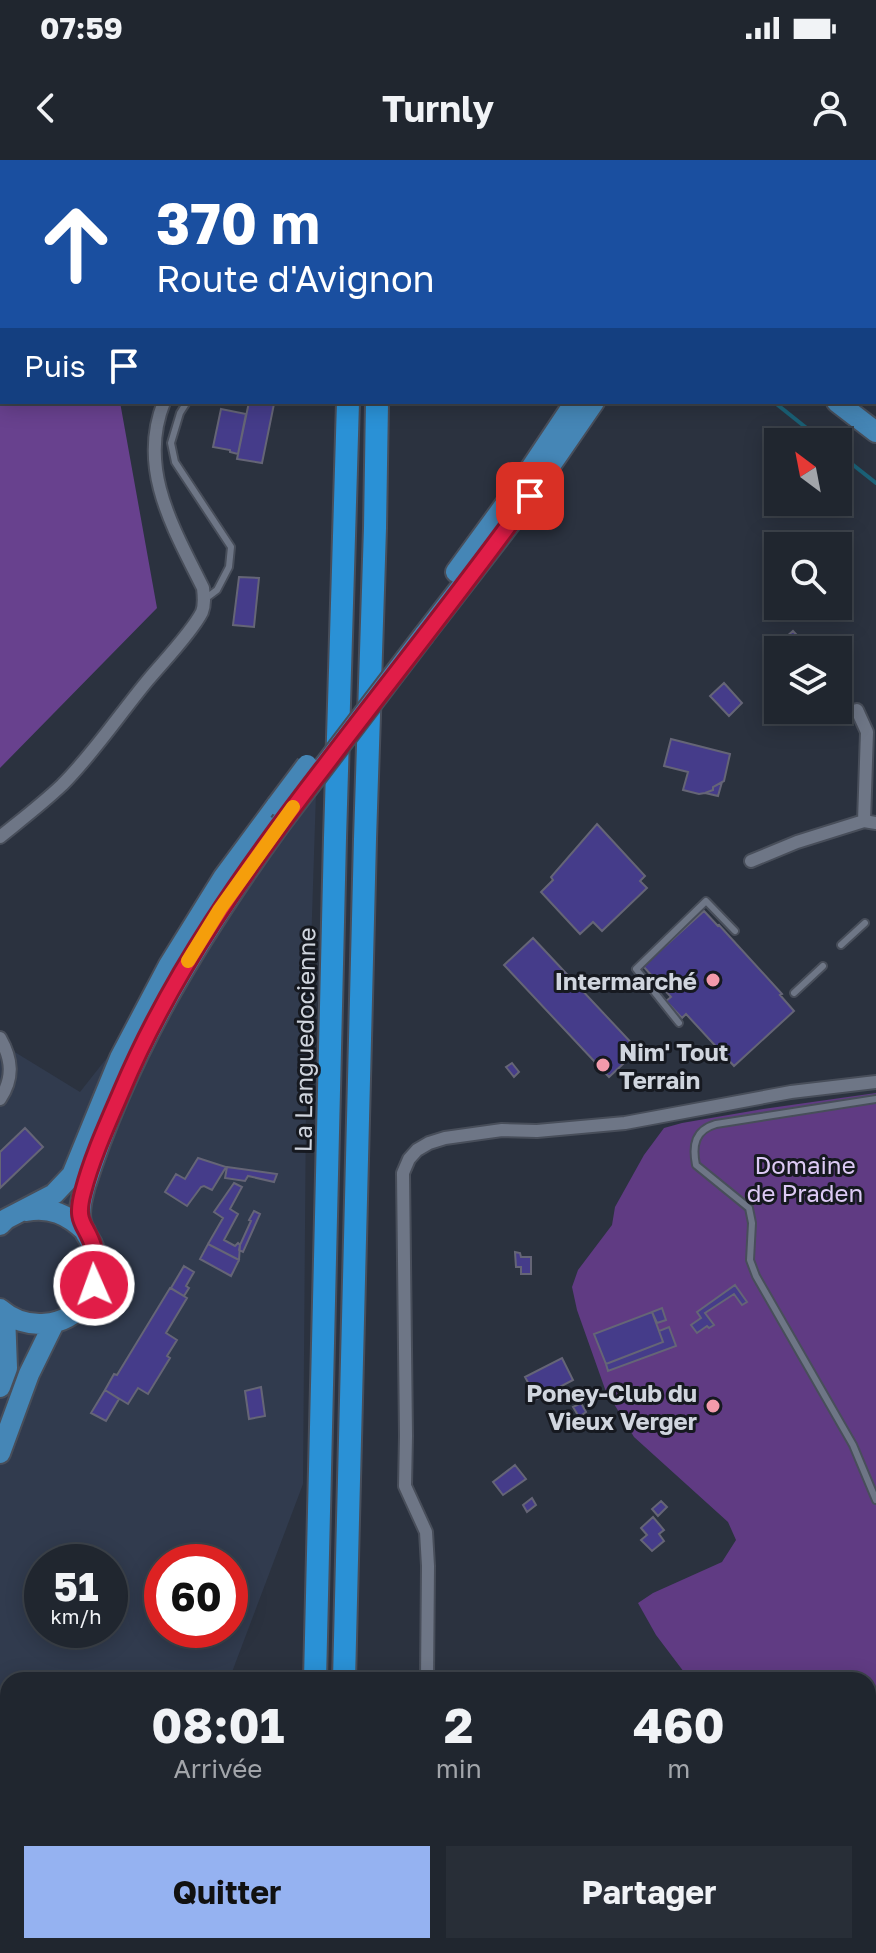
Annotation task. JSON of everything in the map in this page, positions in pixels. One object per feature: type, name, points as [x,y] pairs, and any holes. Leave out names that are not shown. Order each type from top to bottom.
[{"type":"highway","name":"La Languedocienne","points":[[315,1672],[348,404]]},
{"type":"highway","points":[[344,1672],[377,404]]},
{"type":"main road","points":[[418,632],[574,404]]},
{"type":"main road","points":[[545,475],[593,404]]},
{"type":"main road","points":[[6,1220],[54,1194],[72,1175],[120,1058],[155,991],[217,888],[601,404]]},
{"type":"main road","points":[[840,404],[876,432]]},
{"type":"main road","points":[[3,1312],[20,1322],[37,1325],[54,1323],[72,1315],[86,1302],[94,1285],[97,1266],[94,1247],[80,1215],[82,1194],[106,1128],[156,1017],[278,814]]},
{"type":"main road","points":[[6,1220],[32,1210],[45,1209],[74,1220],[85,1231]]},
{"type":"main road","points":[[0,1387],[7,1368],[3,1312]]},
{"type":"main road","points":[[0,1453],[29,1374],[54,1323]]},
{"type":"street","points":[[0,837],[35,810],[91,754],[203,609],[203,588],[167,514],[157,484],[154,441],[163,404]]},
{"type":"street","points":[[751,861],[797,842],[870,822],[867,732],[857,710]]},
{"type":"street","points":[[0,1038],[11,1065],[0,1099]]},
{"type":"street","points":[[427,1672],[426,1532],[405,1486],[403,1173],[409,1159],[429,1143],[456,1136],[502,1130],[537,1131],[625,1123],[791,1092],[876,1082]]},
{"type":"lane","points":[[186,404],[171,443],[175,462],[231,547],[229,567],[217,590],[205,599]]},
{"type":"lane","points":[[679,1023],[636,969],[706,901],[735,931]]},
{"type":"lane","points":[[841,945],[865,923]]},
{"type":"lane","points":[[794,993],[823,966]]},
{"type":"lane","points":[[876,1099],[705,1127],[693,1151],[696,1165],[749,1208],[752,1223],[750,1260],[756,1276],[853,1445],[876,1500]]},
{"type":"shaded area","points":[[0,404],[120,404],[157,608],[0,768]]},
{"type":"shaded area","points":[[316,793],[306,1101],[303,1484],[248,1630],[248,1544],[144,1544],[144,1648],[241,1648],[232,1672],[0,1672],[0,1043],[80,1092]]},
{"type":"green space","name":"Poney-Club du Vieux Verger","points":[[876,1093],[876,1672],[684,1672],[656,1635],[638,1603],[653,1593],[722,1562],[736,1540],[728,1522],[634,1437],[605,1389],[572,1287],[578,1270],[612,1225],[615,1207],[644,1155],[664,1128],[763,1109]]},
{"type":"building","points":[[249,404],[274,404],[262,463],[237,459]]},
{"type":"building","points":[[221,409],[246,414],[238,454],[213,447]]},
{"type":"building","points":[[239,577],[259,578],[254,627],[233,625]]},
{"type":"building","points":[[724,683],[742,703],[729,716],[710,696]]},
{"type":"building","points":[[671,739],[730,754],[724,781],[705,793],[683,790],[688,772],[664,766]]},
{"type":"building","points":[[722,782],[718,796],[705,793],[713,790]]},
{"type":"building","points":[[597,824],[645,876],[640,881],[647,888],[602,931],[593,922],[580,934],[541,892]]},
{"type":"building","name":"Intermarché","points":[[704,911],[782,994],[794,1011],[734,1066],[686,1014],[682,1018],[666,1001],[671,997],[643,966]]},
{"type":"building","points":[[533,938],[638,1050],[609,1077],[504,965]]},
{"type":"building","points":[[512,1063],[519,1072],[514,1077],[506,1067]]},
{"type":"building","points":[[25,1128],[43,1147],[0,1188],[0,1152]]},
{"type":"building","points":[[198,1158],[226,1167],[212,1190],[201,1187],[187,1206],[165,1192],[176,1174],[185,1179]]},
{"type":"building","points":[[227,1167],[277,1174],[274,1182],[248,1176],[245,1181],[225,1178]]},
{"type":"building","points":[[234,1183],[242,1187],[230,1209],[238,1214],[224,1240],[235,1246],[240,1245],[239,1260],[208,1244],[223,1218],[214,1212]]},
{"type":"building","points":[[254,1211],[260,1214],[243,1252],[239,1250],[240,1245]]},
{"type":"building","points":[[208,1244],[239,1260],[231,1276],[200,1259]]},
{"type":"building","points":[[515,1252],[520,1253],[521,1257],[531,1257],[531,1274],[521,1274],[521,1267],[516,1267]]},
{"type":"building","points":[[184,1266],[194,1272],[184,1296],[171,1288]]},
{"type":"building","points":[[735,1285],[747,1302],[742,1305],[734,1294],[705,1313],[714,1325],[697,1333],[691,1325],[701,1318],[697,1312]]},
{"type":"building","points":[[170,1288],[187,1298],[166,1333],[177,1340],[148,1394],[138,1388],[128,1404],[105,1390]]},
{"type":"building","points":[[662,1308],[666,1320],[657,1323],[652,1312]]},
{"type":"building","points":[[652,1312],[663,1342],[606,1364],[594,1334]]},
{"type":"building","points":[[669,1327],[676,1346],[608,1371],[606,1364],[663,1342],[659,1331]]},
{"type":"building","points":[[562,1358],[573,1380],[537,1399],[525,1377]]},
{"type":"building","points":[[261,1387],[265,1416],[249,1419],[245,1391]]},
{"type":"building","points":[[105,1390],[119,1399],[106,1421],[91,1413]]},
{"type":"building","points":[[581,1403],[586,1412],[579,1417],[573,1407]]},
{"type":"building","points":[[515,1465],[526,1479],[503,1495],[493,1482]]},
{"type":"building","points":[[532,1498],[536,1505],[527,1512],[523,1505]]},
{"type":"building","points":[[661,1501],[667,1507],[658,1516],[652,1509]]},
{"type":"building","points":[[653,1517],[664,1530],[659,1534],[664,1541],[652,1551],[641,1540],[647,1535],[641,1528]]},
{"type":"waterway","points":[[776,404],[806,428]]},
{"type":"waterway","points":[[852,464],[876,483]]},
{"type":"slow traffic","points":[[188,961],[220,909],[293,807]]},
{"type":"place","name":"Intermarché","points":[[713,980]]},
{"type":"place","name":"Nim' Tout Terrain","points":[[603,1065]]},
{"type":"place","name":"Poney-Club du Vieux Verger","points":[[713,1406]]},
{"type":"route","points":[[94,1285],[97,1266],[94,1247],[81,1222],[82,1194],[106,1128],[156,1017],[220,909],[280,824],[530,496]]},
{"type":"park label","name":"Domaine de Praden","points":[[805,1178]]}]
